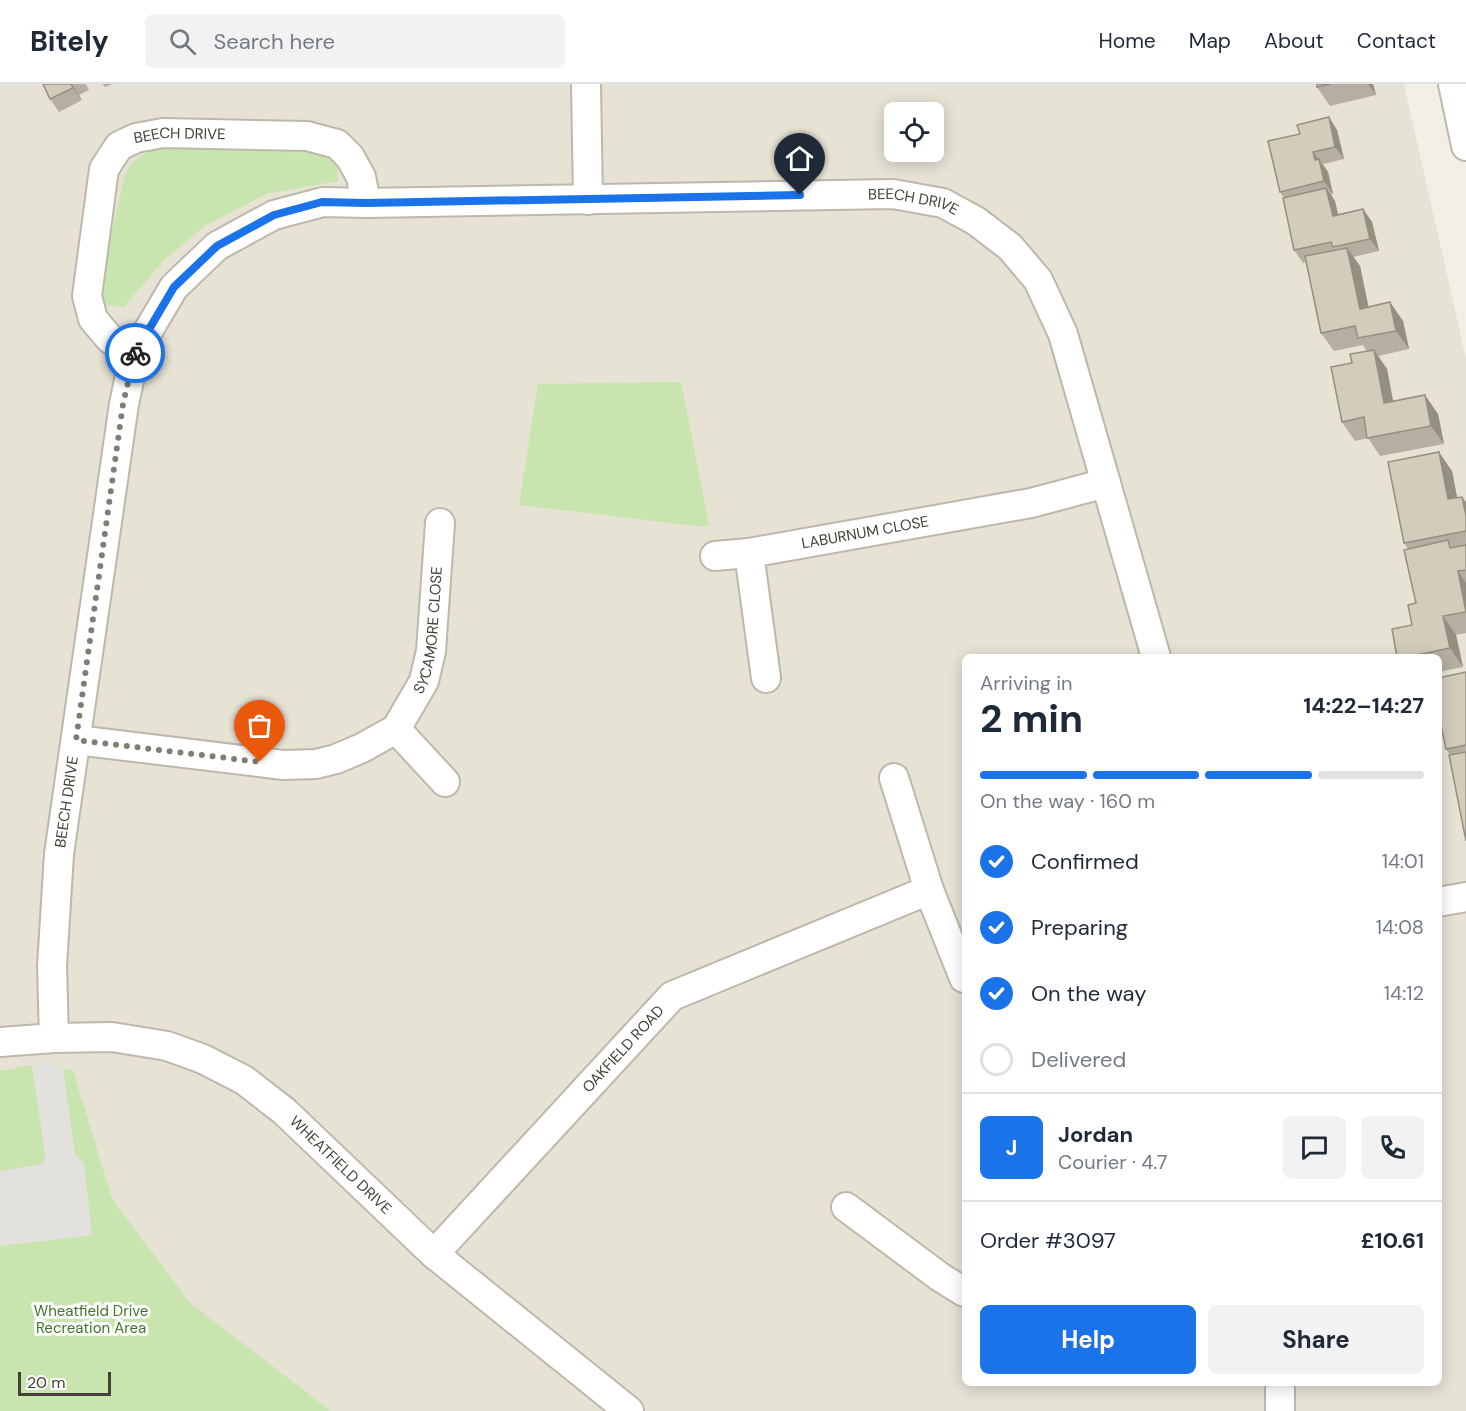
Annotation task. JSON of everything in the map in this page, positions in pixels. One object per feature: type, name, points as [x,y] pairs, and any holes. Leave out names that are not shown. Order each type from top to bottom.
[{"type":"street","points":[[586,84],[588,200]]},
{"type":"street","points":[[1453,84],[1466,146]]},
{"type":"street","name":"BEECH DRIVE","points":[[135,353],[110,339],[93,319],[87,296],[104,169],[119,146],[136,138],[163,133],[306,136],[337,144],[350,157],[361,177],[366,203]]},
{"type":"street","name":"BEECH DRIVE","points":[[54,1038],[52,966],[59,854],[123,404],[135,353],[174,287],[217,246],[274,215],[322,202],[893,194],[944,203],[976,221],[1010,247],[1038,280],[1063,334],[1155,654]]},
{"type":"street","name":"LABURNUM CLOSE","points":[[715,556],[749,553],[1031,503],[1106,483]]},
{"type":"street","name":"SYCAMORE CLOSE","points":[[396,729],[424,681],[431,651],[440,523]]},
{"type":"street","points":[[749,553],[766,678]]},
{"type":"street","points":[[76,740],[294,765],[316,764],[336,759],[396,729],[445,782]]},
{"type":"street","points":[[894,778],[929,891],[962,973]]},
{"type":"street","name":"OAKFIELD ROAD","points":[[434,1254],[672,996],[929,891]]},
{"type":"street","points":[[1442,901],[1466,897]]},
{"type":"street","name":"WHEATFIELD DRIVE","points":[[0,1042],[112,1037],[167,1046],[203,1059],[244,1080],[284,1112],[434,1254],[629,1411]]},
{"type":"street","points":[[846,1206],[940,1277],[962,1291]]},
{"type":"street","points":[[1280,1386],[1280,1411]]},
{"type":"shaded area","points":[[0,84],[1404,84],[1466,359],[1466,1411],[0,1411]]},
{"type":"shaded area","points":[[43,1063],[63,1068],[75,1154],[84,1164],[92,1235],[0,1246],[0,1171],[43,1164],[45,1155],[32,1065]]},
{"type":"green space","points":[[152,148],[321,153],[331,157],[336,163],[338,181],[266,194],[205,226],[164,260],[124,307],[106,305],[102,295],[112,230],[125,174],[132,163]]},
{"type":"green space","points":[[681,382],[709,524],[704,527],[519,505],[538,384]]},
{"type":"green space","name":"Wheatfield Drive Recreation Area","points":[[43,1063],[73,1070],[112,1199],[189,1302],[331,1411],[0,1411],[0,1071]]},
{"type":"building","points":[[43,84],[71,84],[73,88],[50,99]]},
{"type":"building","points":[[1329,117],[1335,147],[1313,152],[1315,160],[1319,159],[1324,181],[1280,192],[1268,141],[1300,134],[1297,125]]},
{"type":"building","points":[[1326,188],[1333,216],[1363,209],[1370,239],[1333,247],[1331,242],[1294,250],[1283,198]]},
{"type":"building","points":[[1347,248],[1360,309],[1390,302],[1396,331],[1358,338],[1355,326],[1321,333],[1305,256]]},
{"type":"building","points":[[1374,350],[1384,403],[1425,395],[1431,426],[1367,438],[1364,417],[1342,422],[1331,367],[1352,363],[1350,354]]},
{"type":"building","points":[[1439,452],[1448,499],[1462,497],[1466,531],[1404,543],[1388,462]]},
{"type":"building","points":[[1448,540],[1450,548],[1466,545],[1466,570],[1458,571],[1466,612],[1443,616],[1450,648],[1422,654],[1396,654],[1392,629],[1412,625],[1408,605],[1416,603],[1404,550]]},
{"type":"building","points":[[1466,672],[1466,745],[1446,749],[1442,730],[1442,677]]},
{"type":"building","points":[[1466,752],[1466,841],[1449,755]]},
{"type":"way so far","points":[[135,353],[123,404],[76,740],[260,762]]},
{"type":"route","points":[[135,353],[174,287],[217,246],[274,215],[322,202],[800,195]]}]
